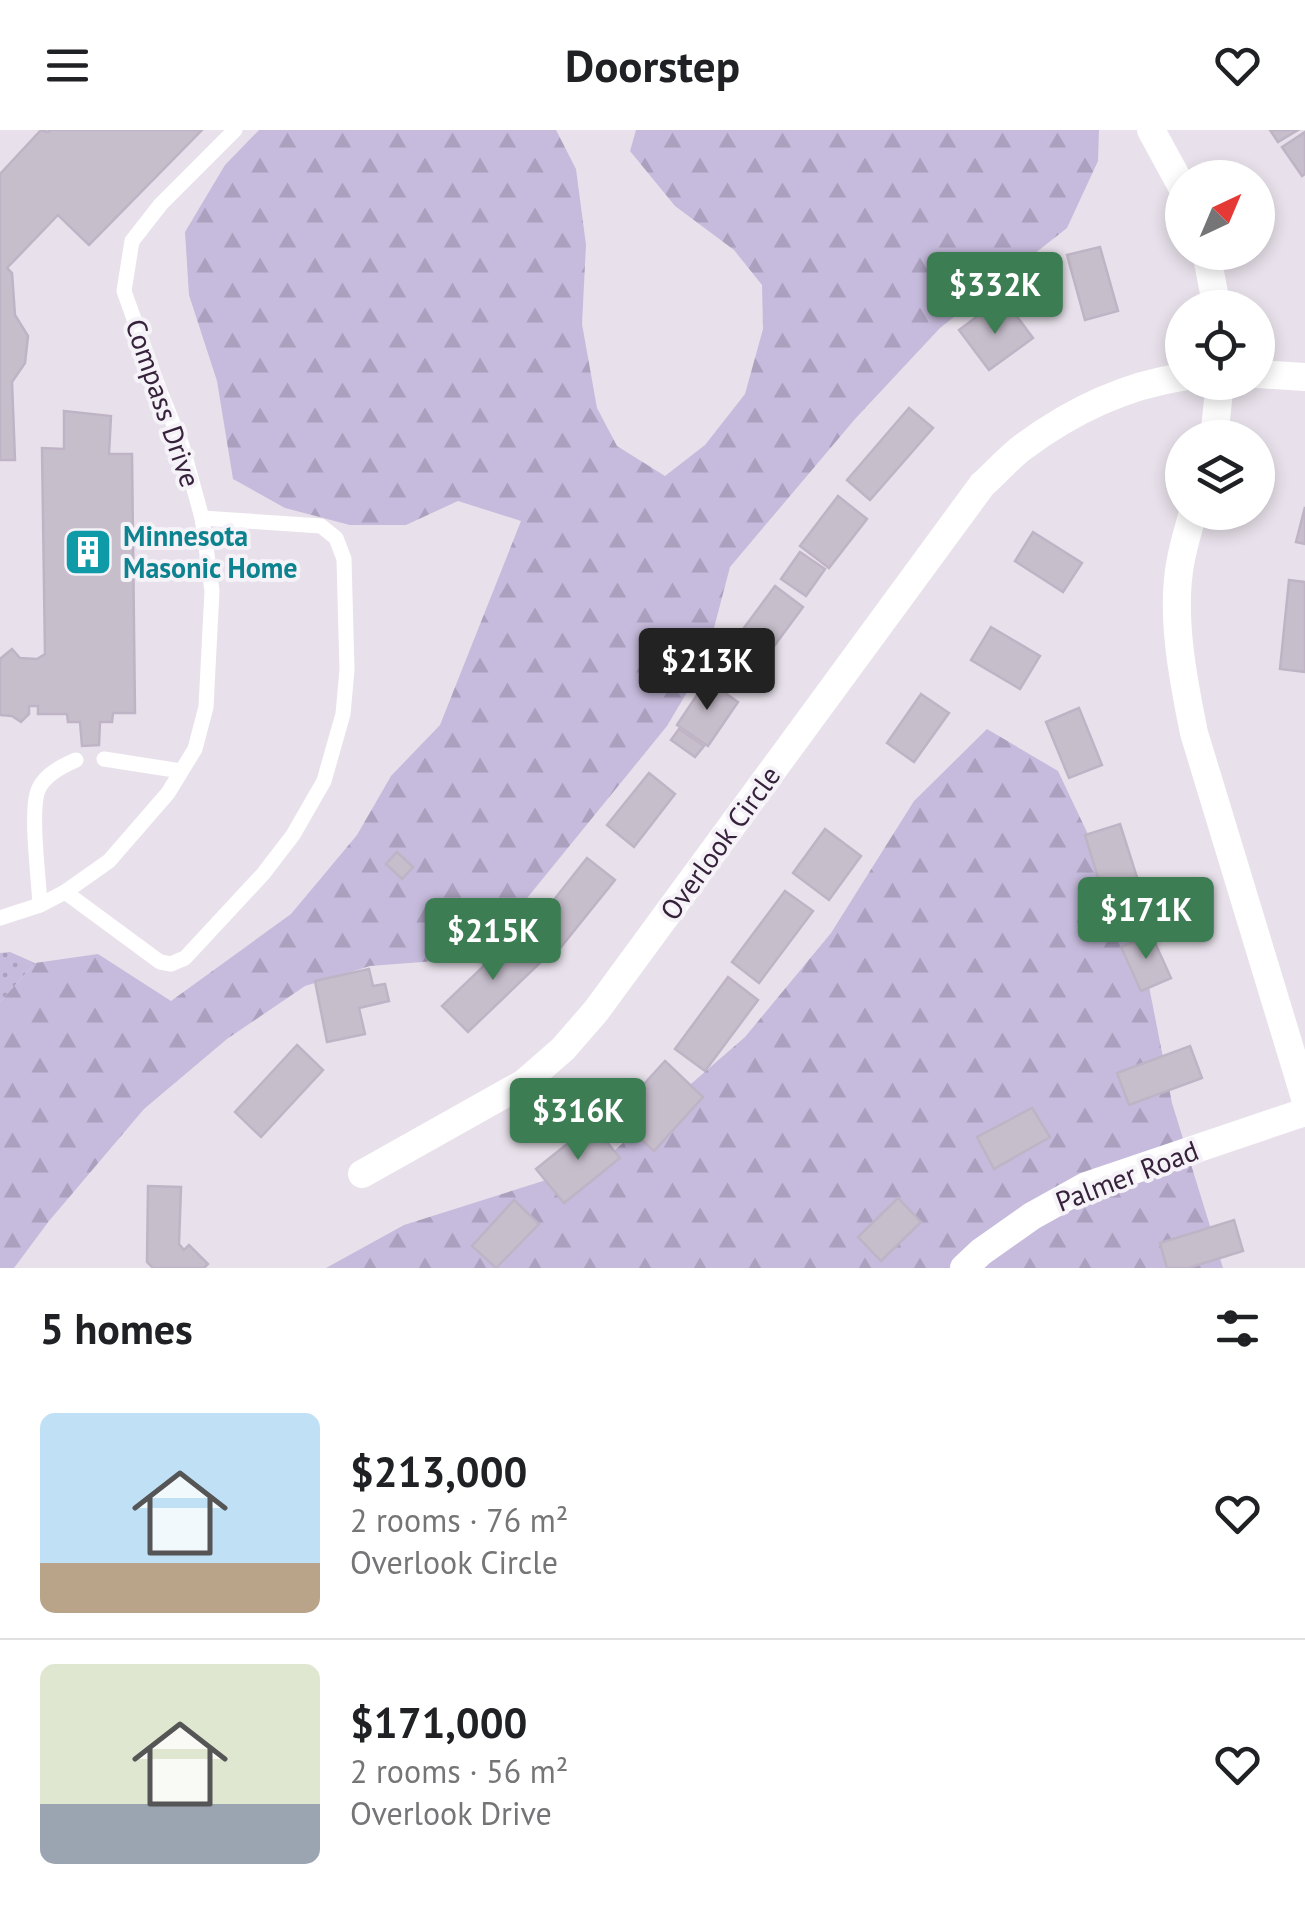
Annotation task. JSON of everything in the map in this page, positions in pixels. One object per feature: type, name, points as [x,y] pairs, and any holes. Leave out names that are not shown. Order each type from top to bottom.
[{"type":"street","points":[[1151,130],[1167,160]]},
{"type":"street","points":[[1275,375],[1305,377]]},
{"type":"street","name":"Overlook Circle","points":[[362,1174],[524,1082],[563,1048],[596,1011],[982,485],[1021,449],[1066,418],[1116,394],[1165,382]]},
{"type":"street","points":[[1189,530],[1180,562],[1177,618],[1182,676],[1194,733],[1305,1098]]},
{"type":"street","name":"Palmer Road","points":[[964,1268],[1032,1216],[1086,1186],[1305,1112]]},
{"type":"lane","name":"Compass Drive","points":[[0,918],[65,892],[109,861],[168,792],[195,749],[206,708],[212,591],[202,518],[182,445],[124,291],[132,240],[161,204],[235,130]]},
{"type":"lane","points":[[65,892],[160,962],[171,964],[185,958],[263,874],[324,782],[343,714],[347,670],[344,559],[336,538],[321,526],[202,518]]},
{"type":"lane","points":[[104,759],[182,771]]},
{"type":"lane","points":[[40,905],[35,804],[40,786],[56,769],[76,760]]},
{"type":"green space","points":[[259,130],[556,130],[576,169],[586,245],[582,324],[597,408],[617,446],[665,476],[705,445],[745,394],[763,329],[762,285],[734,250],[675,206],[630,151],[636,130],[1099,130],[1098,161],[1067,228],[940,328],[855,419],[730,567],[705,662],[667,726],[502,929],[449,960],[370,966],[305,986],[227,1039],[144,1109],[14,1268],[0,1268],[0,1002],[35,963],[98,954],[171,1001],[291,914],[357,835],[391,776],[440,725],[521,521],[458,501],[406,525],[350,525],[285,508],[233,479],[217,381],[189,295],[185,232],[225,165]]},
{"type":"green space","points":[[987,729],[1058,771],[1141,946],[1172,1103],[1223,1268],[326,1268],[404,1225],[600,1163],[745,1037],[831,933],[914,801]]},
{"type":"green space","points":[[10,952],[35,963],[0,1002],[0,953]]},
{"type":"building","points":[[41,130],[202,130],[89,245],[58,215],[7,268],[12,273],[15,315],[28,336],[25,363],[12,382],[15,460],[0,460],[0,174]]},
{"type":"building","points":[[1270,130],[1298,130],[1278,142]]},
{"type":"building","points":[[1305,132],[1305,174],[1302,176],[1282,147]]},
{"type":"building","points":[[1100,247],[1118,311],[1085,320],[1067,255]]},
{"type":"building","points":[[987,309],[997,323],[1013,311],[1033,338],[989,370],[959,330]]},
{"type":"building","points":[[909,408],[933,428],[870,500],[847,480]]},
{"type":"building","name":"Minnesota Masonic Home","points":[[64,411],[111,416],[109,454],[132,454],[135,713],[113,713],[112,722],[100,722],[99,745],[82,746],[80,722],[68,722],[67,714],[38,714],[38,706],[29,706],[29,714],[21,722],[0,715],[0,659],[12,649],[20,658],[37,659],[45,654],[42,448],[64,449]]},
{"type":"building","points":[[838,496],[867,519],[829,568],[800,546]]},
{"type":"building","points":[[1305,507],[1305,544],[1296,542]]},
{"type":"building","points":[[1033,532],[1082,563],[1063,592],[1015,561]]},
{"type":"building","points":[[800,552],[825,569],[806,596],[781,579]]},
{"type":"building","points":[[1289,580],[1305,582],[1305,672],[1280,669]]},
{"type":"building","points":[[775,586],[803,607],[749,680],[721,659]]},
{"type":"building","points":[[991,627],[1040,656],[1020,689],[971,660]]},
{"type":"building","points":[[707,680],[738,702],[708,746],[677,725]]},
{"type":"building","points":[[921,694],[949,713],[914,762],[887,743]]},
{"type":"building","points":[[1079,708],[1102,765],[1069,778],[1046,722]]},
{"type":"building","points":[[679,729],[704,746],[695,757],[671,740]]},
{"type":"building","points":[[649,773],[675,794],[634,847],[607,825]]},
{"type":"building","points":[[1120,824],[1149,915],[1113,926],[1085,835]]},
{"type":"building","points":[[825,829],[861,856],[829,900],[793,873]]},
{"type":"building","points":[[397,852],[413,867],[402,879],[386,864]]},
{"type":"building","points":[[587,858],[615,880],[561,947],[534,925]]},
{"type":"building","points":[[785,891],[813,911],[759,983],[732,962]]},
{"type":"building","points":[[518,933],[543,960],[468,1032],[442,1006]]},
{"type":"building","points":[[1151,934],[1171,978],[1141,991],[1121,947]]},
{"type":"building","points":[[369,969],[373,986],[385,984],[389,1001],[359,1008],[365,1034],[327,1042],[315,981]]},
{"type":"building","points":[[728,977],[758,1000],[705,1071],[675,1049]]},
{"type":"building","points":[[297,1045],[323,1070],[261,1137],[235,1112]]},
{"type":"building","points":[[1190,1046],[1202,1078],[1129,1105],[1117,1073]]},
{"type":"building","points":[[665,1061],[703,1097],[654,1151],[615,1116]]},
{"type":"building","points":[[1032,1108],[1050,1137],[994,1169],[977,1137]]},
{"type":"building","points":[[592,1124],[620,1158],[564,1203],[536,1169]]},
{"type":"building","points":[[148,1186],[181,1187],[179,1244],[184,1250],[189,1245],[208,1264],[204,1268],[153,1268],[147,1262]]},
{"type":"building","points":[[898,1198],[921,1222],[881,1261],[858,1237]]},
{"type":"building","points":[[514,1200],[539,1224],[496,1268],[472,1246]]},
{"type":"building","points":[[1234,1220],[1243,1251],[1188,1268],[1167,1268],[1160,1243]]},
{"type":"place","name":"Minnesota Masonic Home","points":[[88,552]]}]
